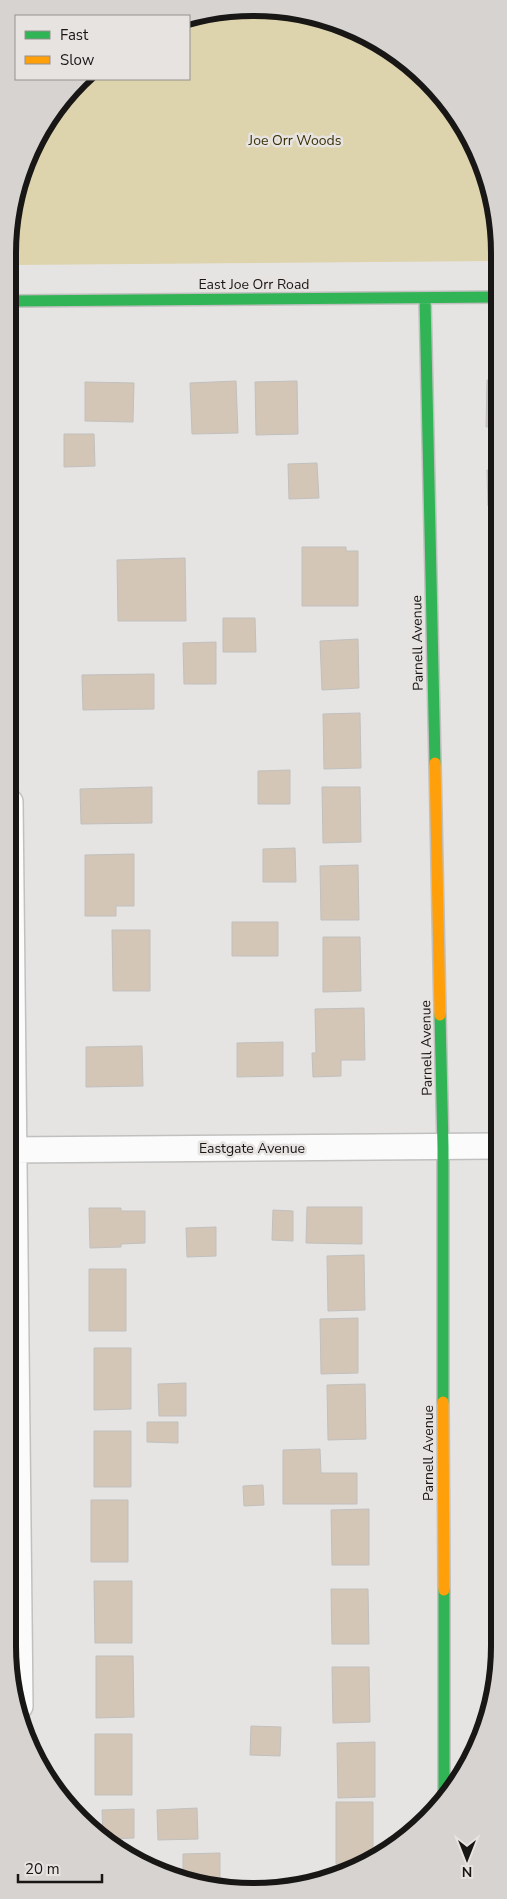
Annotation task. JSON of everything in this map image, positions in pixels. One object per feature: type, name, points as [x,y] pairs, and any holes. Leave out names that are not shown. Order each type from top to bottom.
[{"type":"street","name":"East Joe Orr Road","points":[[16,301],[491,297]]},
{"type":"street","name":"Parnell Avenue","points":[[425,298],[442,1146],[444,1787]]},
{"type":"street","name":"Eastgate Avenue","points":[[16,1150],[491,1146]]},
{"type":"street","points":[[16,1428],[20,1685]]},
{"type":"green space","name":"Joe Orr Woods","points":[[254,16],[284,18],[315,24],[344,34],[372,48],[398,65],[432,97],[451,122],[473,163],[483,192],[489,223],[491,261],[16,265],[16,254],[21,207],[34,163],[48,135],[65,109],[92,80],[190,80],[190,25],[223,18]]},
{"type":"building","points":[[487,380],[491,380],[491,427],[486,427]]},
{"type":"building","points":[[236,381],[238,433],[192,434],[190,383]]},
{"type":"building","points":[[297,381],[298,434],[256,435],[255,382]]},
{"type":"building","points":[[85,382],[134,383],[133,422],[85,421]]},
{"type":"building","points":[[64,434],[94,434],[95,466],[64,467]]},
{"type":"building","points":[[317,463],[319,498],[289,499],[288,464]]},
{"type":"building","points":[[487,470],[491,470],[491,506],[488,506]]},
{"type":"building","points":[[302,547],[346,547],[346,551],[358,551],[358,606],[302,606]]},
{"type":"building","points":[[185,558],[186,621],[118,621],[117,560]]},
{"type":"building","points":[[223,618],[255,618],[256,652],[223,652]]},
{"type":"building","points":[[358,639],[359,688],[322,690],[320,641]]},
{"type":"building","points":[[216,642],[216,684],[184,684],[183,643]]},
{"type":"building","points":[[154,674],[154,709],[83,710],[82,675]]},
{"type":"building","points":[[360,713],[361,768],[324,769],[323,714]]},
{"type":"building","points":[[290,770],[290,804],[258,804],[258,771]]},
{"type":"building","points":[[152,787],[152,823],[81,824],[80,789]]},
{"type":"building","points":[[322,787],[360,787],[361,842],[323,843]]},
{"type":"building","points":[[295,848],[296,882],[263,882],[263,849]]},
{"type":"building","points":[[134,854],[134,906],[116,906],[116,916],[85,916],[85,855]]},
{"type":"building","points":[[358,865],[359,920],[321,920],[320,866]]},
{"type":"building","points":[[232,922],[278,922],[278,956],[232,956]]},
{"type":"building","points":[[112,930],[150,930],[150,991],[113,991]]},
{"type":"building","points":[[323,937],[360,937],[361,991],[323,992]]},
{"type":"building","points":[[364,1008],[365,1060],[341,1060],[341,1076],[313,1077],[312,1053],[316,1053],[315,1009]]},
{"type":"building","points":[[283,1042],[283,1076],[237,1077],[237,1043]]},
{"type":"building","points":[[142,1046],[143,1086],[86,1087],[86,1047]]},
{"type":"building","points":[[307,1207],[362,1207],[362,1244],[306,1243]]},
{"type":"building","points":[[89,1208],[121,1208],[121,1211],[145,1211],[145,1243],[121,1244],[121,1247],[90,1248]]},
{"type":"building","points":[[273,1210],[293,1211],[293,1241],[272,1240]]},
{"type":"building","points":[[216,1227],[216,1256],[187,1257],[186,1228]]},
{"type":"building","points":[[364,1255],[365,1310],[328,1311],[327,1256]]},
{"type":"building","points":[[89,1269],[126,1269],[126,1331],[89,1331]]},
{"type":"building","points":[[358,1318],[358,1373],[321,1374],[320,1319]]},
{"type":"building","points":[[94,1348],[131,1348],[131,1409],[94,1410]]},
{"type":"building","points":[[186,1383],[186,1416],[159,1416],[158,1384]]},
{"type":"building","points":[[365,1384],[366,1439],[328,1440],[327,1385]]},
{"type":"building","points":[[147,1422],[178,1422],[178,1443],[147,1442]]},
{"type":"building","points":[[94,1431],[131,1431],[131,1487],[94,1487]]},
{"type":"building","points":[[320,1449],[321,1473],[357,1473],[357,1504],[283,1504],[283,1450]]},
{"type":"building","points":[[263,1485],[264,1505],[244,1506],[243,1486]]},
{"type":"building","points":[[91,1500],[128,1500],[128,1562],[91,1562]]},
{"type":"building","points":[[369,1509],[369,1565],[332,1565],[331,1510]]},
{"type":"building","points":[[94,1581],[132,1581],[132,1643],[95,1643]]},
{"type":"building","points":[[331,1589],[368,1589],[369,1644],[332,1644]]},
{"type":"building","points":[[96,1656],[133,1656],[134,1717],[96,1718]]},
{"type":"building","points":[[332,1667],[369,1667],[370,1722],[333,1723]]},
{"type":"building","points":[[251,1726],[281,1727],[280,1756],[250,1755]]},
{"type":"building","points":[[95,1734],[132,1734],[132,1795],[95,1795]]},
{"type":"building","points":[[375,1742],[375,1797],[338,1798],[337,1743]]},
{"type":"building","points":[[336,1802],[373,1802],[373,1850],[346,1864],[336,1864]]},
{"type":"building","points":[[197,1808],[198,1839],[158,1840],[157,1810]]},
{"type":"building","points":[[134,1809],[134,1838],[116,1839],[103,1829],[102,1810]]},
{"type":"building","points":[[220,1853],[220,1880],[183,1872],[183,1854]]},
{"type":"traffic: fast","points":[[16,301],[491,297]]},
{"type":"traffic: fast","points":[[425,298],[435,763]]},
{"type":"traffic: fast","points":[[440,1015],[443,1147],[443,1402]]},
{"type":"traffic: fast","points":[[444,1590],[444,1787]]},
{"type":"traffic: slow","points":[[435,763],[440,1015]]},
{"type":"traffic: slow","points":[[443,1402],[444,1590]]}]
